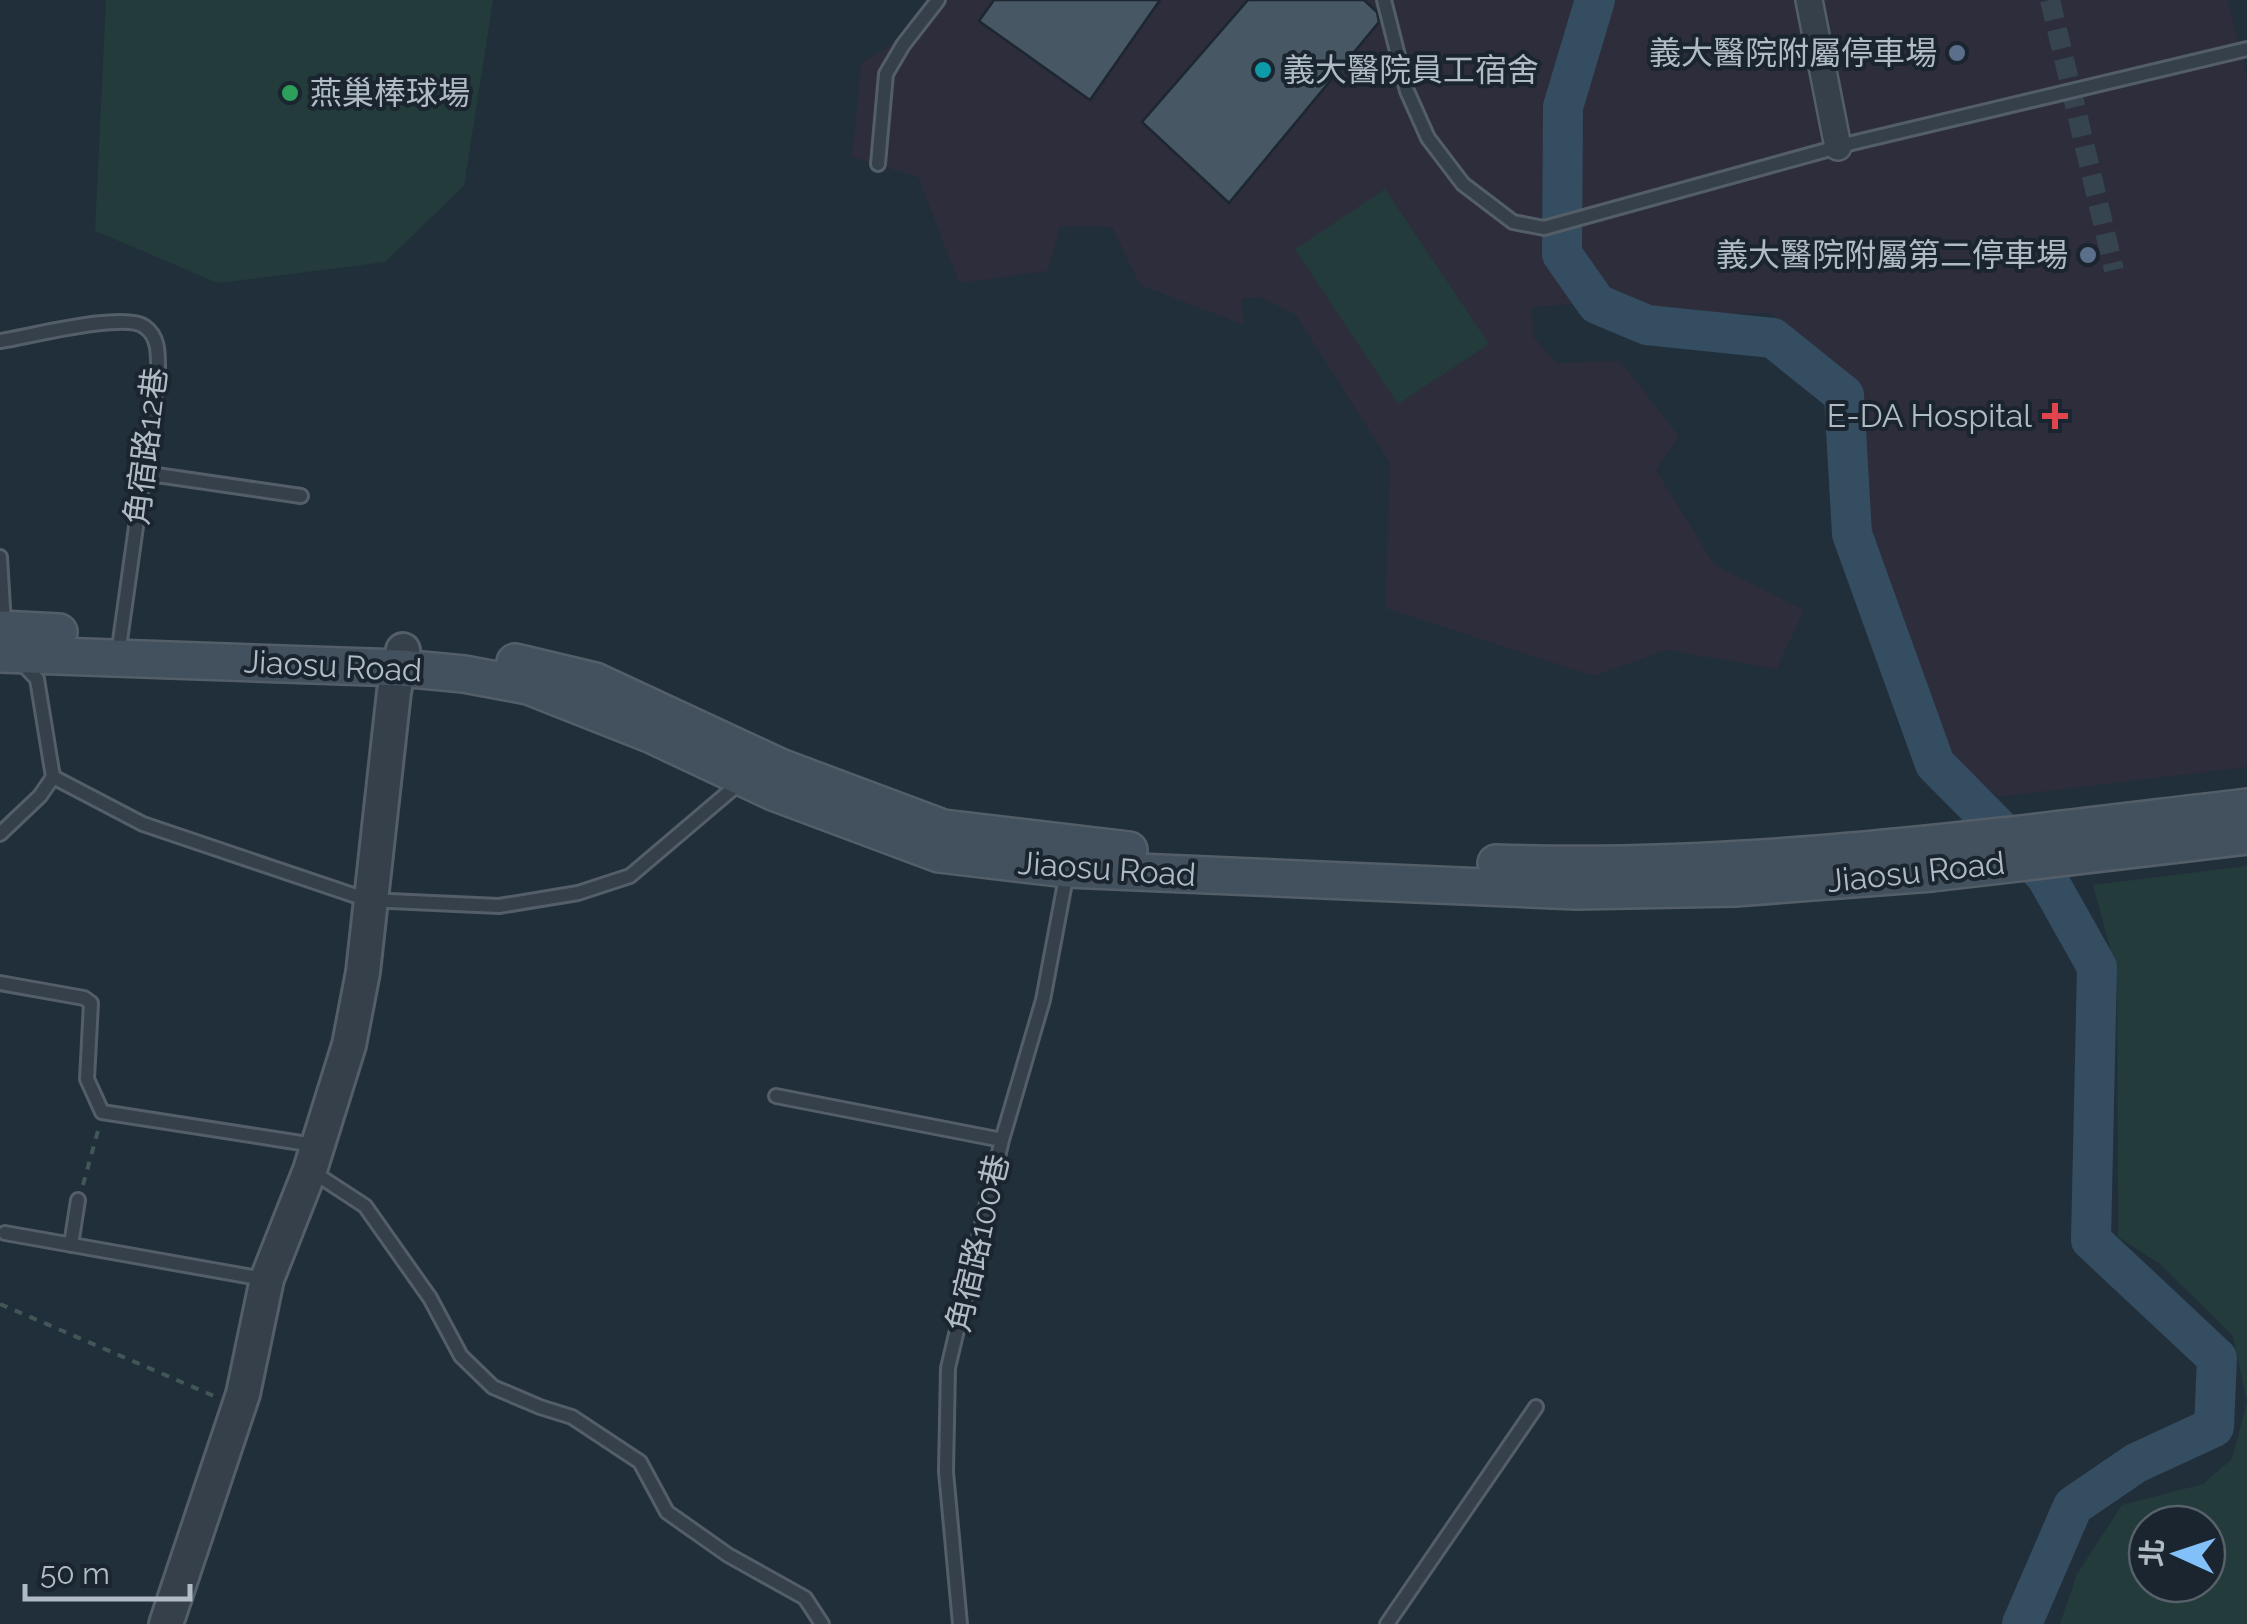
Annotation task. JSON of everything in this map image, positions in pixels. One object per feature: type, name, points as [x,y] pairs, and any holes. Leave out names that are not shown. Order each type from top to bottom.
[{"type":"main road","name":"Jiaosu Road","points":[[5,642],[402,659],[528,686],[751,768],[943,828],[1110,849],[1580,866],[2076,854],[2247,836]]},
{"type":"main road","name":"Jiaosu Road","points":[[751,768],[939,854],[1068,870],[1577,891],[1735,888],[1959,859],[2040,831],[2247,806]]},
{"type":"street","points":[[1809,0],[1838,147]]},
{"type":"street","points":[[166,1624],[244,1394],[267,1279],[313,1157],[349,1045],[363,972],[368,900],[394,692],[402,659]]},
{"type":"lane","points":[[878,164],[886,74],[903,44],[938,0]]},
{"type":"lane","points":[[1384,0],[1407,91],[1428,138],[1463,184],[1513,222],[1544,228],[1838,147],[2247,48]]},
{"type":"lane","name":"角宿路12巷","points":[[0,341],[122,320],[144,325],[154,336],[158,353],[119,646]]},
{"type":"lane","points":[[143,473],[302,496]]},
{"type":"lane","points":[[0,557],[5,642],[37,678],[53,776],[40,796],[0,834]]},
{"type":"lane","points":[[53,776],[143,824],[368,900],[500,906],[578,893],[630,876],[751,768]]},
{"type":"lane","name":"角宿路100巷","points":[[960,1624],[946,1472],[948,1368],[1002,1140],[1044,1000],[1068,870]]},
{"type":"lane","points":[[0,983],[84,998],[91,1004],[87,1079],[102,1112],[313,1157],[366,1206],[430,1298],[461,1356],[493,1387],[572,1417],[640,1462],[668,1512],[728,1555],[806,1598],[822,1624]]},
{"type":"lane","points":[[776,1096],[1002,1140]]},
{"type":"lane","points":[[71,1244],[78,1200]]},
{"type":"lane","points":[[5,1233],[267,1279]]},
{"type":"lane","points":[[1387,1624],[1536,1407]]},
{"type":"path","points":[[78,1200],[94,1154],[102,1112]]},
{"type":"path","points":[[0,1304],[210,1396],[244,1394]]},
{"type":"shaded area","name":"E-DA Hospital","points":[[930,0],[2228,0],[2247,78],[2247,767],[1998,797],[1932,742],[1869,535],[1862,395],[1771,313],[1673,315],[1626,300],[1532,307],[1533,336],[1557,363],[1620,361],[1679,436],[1656,470],[1714,564],[1804,610],[1777,669],[1666,650],[1594,676],[1385,608],[1390,463],[1296,315],[1260,297],[1241,299],[1244,325],[1140,285],[1112,227],[1060,226],[1048,271],[959,283],[918,177],[852,157],[861,63],[900,40]]},
{"type":"green space","name":"燕巢棒球場","points":[[106,0],[493,0],[464,186],[385,262],[218,283],[95,231]]},
{"type":"green space","points":[[1385,189],[1489,344],[1398,404],[1295,249]]},
{"type":"green space","points":[[2247,866],[2247,1402],[2233,1336],[2160,1264],[2118,1237],[2117,973],[2093,885]]},
{"type":"green space","points":[[2247,1402],[2247,1624],[2060,1624],[2077,1574],[2122,1505],[2203,1484],[2232,1459]]},
{"type":"building","points":[[994,0],[1160,0],[1090,100],[979,21]]},
{"type":"building","name":"義大醫院員工宿舍","points":[[1248,0],[1364,0],[1377,12],[1379,22],[1229,203],[1142,122]]},
{"type":"waterway","points":[[1595,0],[1563,107],[1562,254],[1597,304],[1647,325],[1773,338],[1844,395],[1852,534],[1935,764],[2046,876],[2097,967],[2091,1240],[2217,1358],[2214,1427],[2136,1463],[2073,1506],[2022,1624]]},
{"type":"tunnel","points":[[2050,0],[2114,270]]},
{"type":"place","name":"義大醫院附屬停車場","points":[[1957,53]]},
{"type":"place","name":"義大醫院員工宿舍","points":[[1263,70]]},
{"type":"place","name":"燕巢棒球場","points":[[290,93]]},
{"type":"place","name":"義大醫院附屬第二停車場","points":[[2088,255]]},
{"type":"place","name":"E-DA Hospital","points":[[2055,416]]}]
